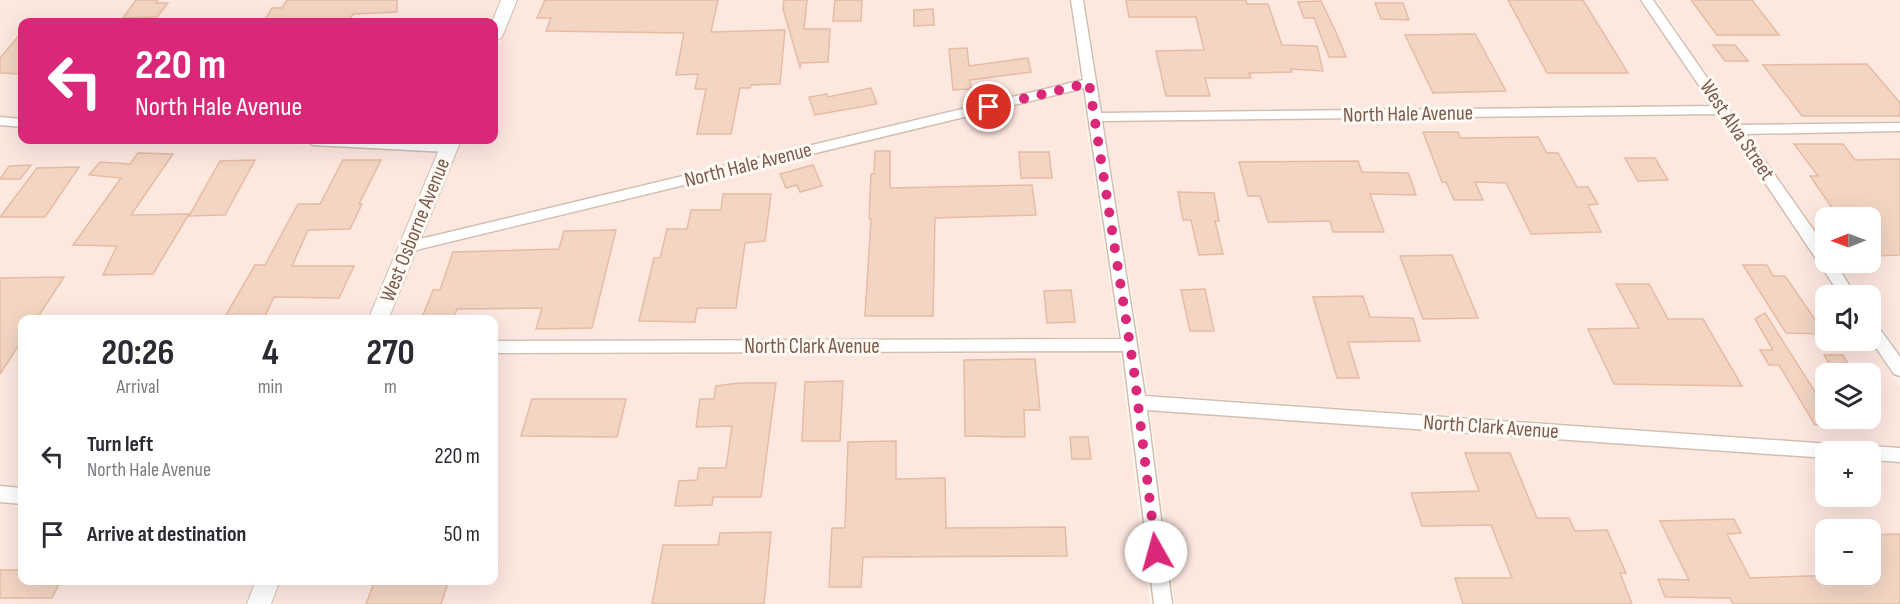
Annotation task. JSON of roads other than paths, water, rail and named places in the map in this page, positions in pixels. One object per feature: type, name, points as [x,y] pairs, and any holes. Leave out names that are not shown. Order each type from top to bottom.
[{"type":"street","points":[[498,26],[508,0]]},
{"type":"street","points":[[1077,0],[1130,345],[1162,604]]},
{"type":"street","name":"West Alva Street","points":[[1647,0],[1815,245]]},
{"type":"street","name":"North Hale Avenue","points":[[408,248],[1089,83]]},
{"type":"street","name":"North Hale Avenue","points":[[1094,117],[1723,110]]},
{"type":"street","points":[[0,122],[18,123]]},
{"type":"street","points":[[1737,130],[1900,127]]},
{"type":"street","name":"West Osborne Avenue","points":[[380,315],[450,144]]},
{"type":"street","points":[[1881,342],[1900,369]]},
{"type":"street","name":"North Clark Avenue","points":[[498,347],[1130,345]]},
{"type":"street","name":"North Clark Avenue","points":[[1137,402],[1815,450]]},
{"type":"street","points":[[1881,454],[1900,455]]},
{"type":"street","points":[[0,494],[18,496]]},
{"type":"street","points":[[259,604],[266,585]]}]
